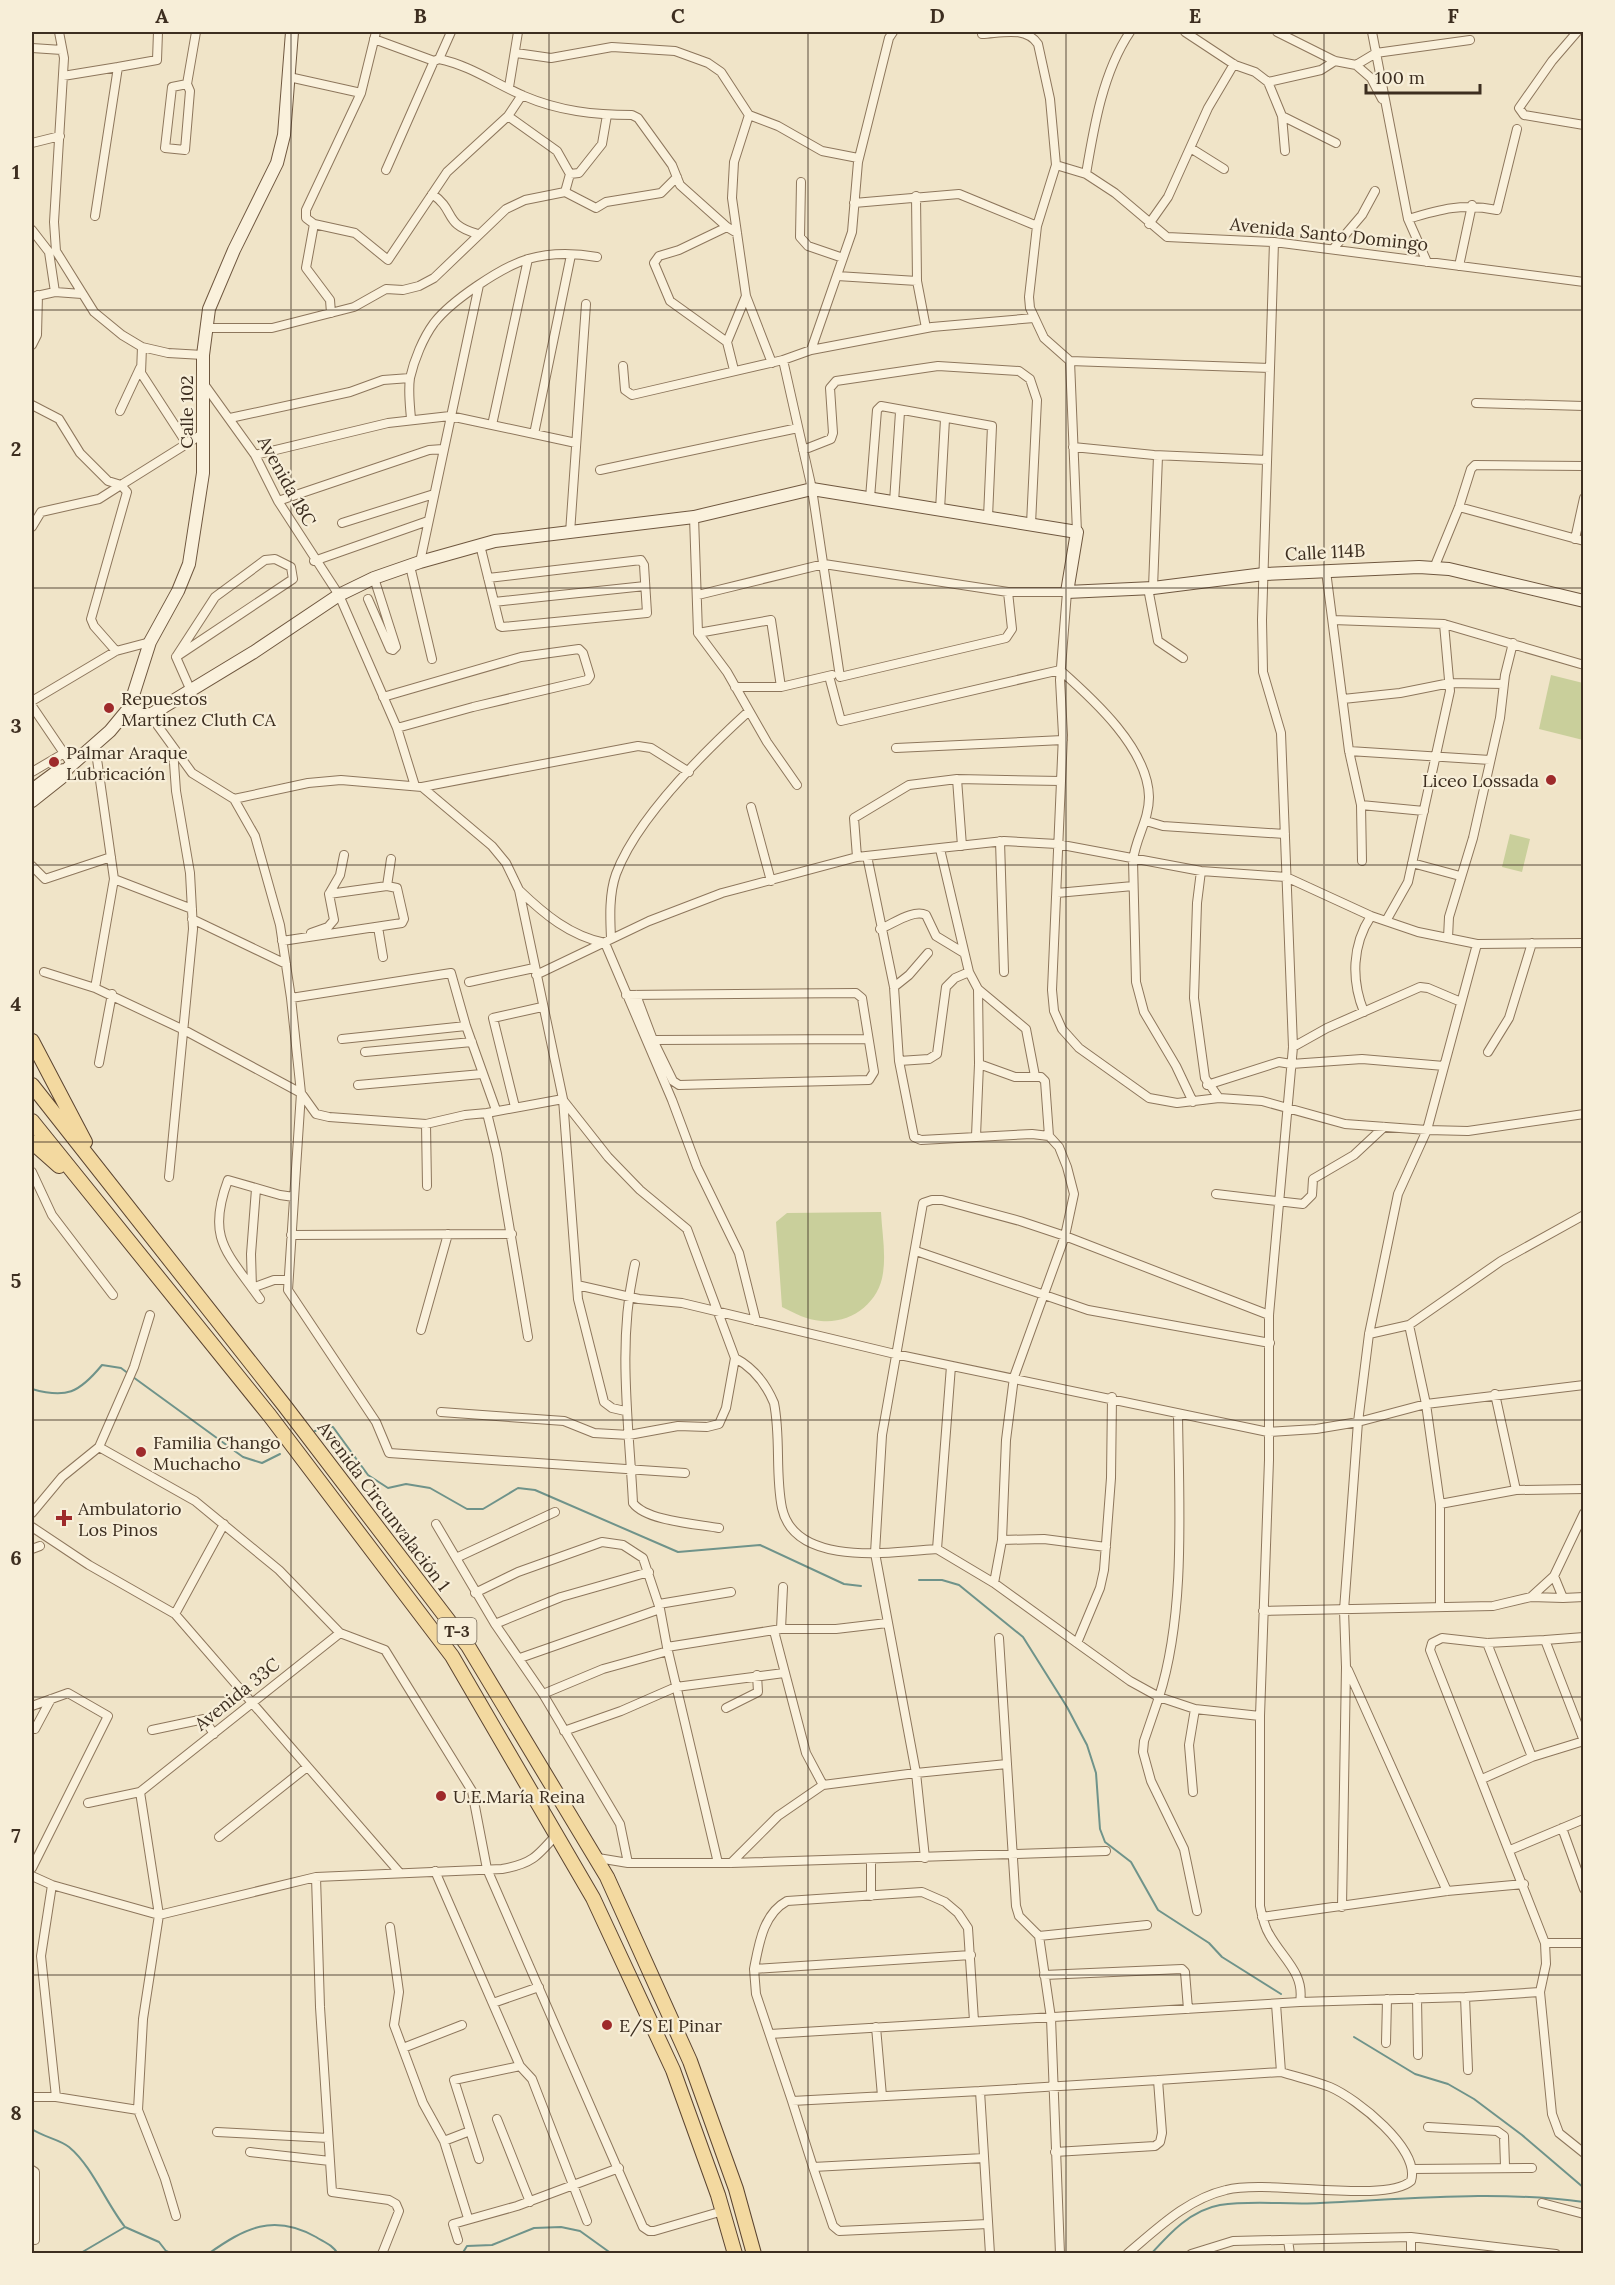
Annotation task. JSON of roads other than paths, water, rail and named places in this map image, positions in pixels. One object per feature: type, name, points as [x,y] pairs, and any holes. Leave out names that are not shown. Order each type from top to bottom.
[{"type":"main road","points":[[32,1041],[101,1173]]},
{"type":"main road","name":"Avenida Circunvalación 1","points":[[32,1085],[468,1646],[598,1858],[690,2061],[736,2189],[754,2253]]},
{"type":"main road","name":"Avenida Circunvalación 1","points":[[32,1121],[270,1416],[452,1656],[593,1898],[673,2070],[723,2211],[735,2253]]},
{"type":"main road","points":[[32,1142],[83,1187]]},
{"type":"street","points":[[55,292],[52,252],[63,76],[59,32]]},
{"type":"street","points":[[63,76],[157,60],[158,32]]},
{"type":"street","points":[[187,84],[172,87],[165,148],[185,150],[190,91],[187,84],[196,32]]},
{"type":"street","name":"Calle 102","points":[[32,801],[61,778],[70,766],[94,745],[129,708],[150,642],[178,591],[189,564],[203,472],[203,355],[209,309],[277,163],[284,135],[292,32]]},
{"type":"street","points":[[386,170],[451,32]]},
{"type":"street","points":[[509,87],[518,32]]},
{"type":"street","points":[[812,350],[852,232],[858,158],[889,38],[893,32]]},
{"type":"street","points":[[982,34],[1024,32],[1033,36],[1038,44],[1050,99],[1056,165],[1037,226],[1029,297],[1034,318],[1044,338],[1070,361],[1270,368]]},
{"type":"street","points":[[1086,174],[1095,122],[1122,45],[1130,32]]},
{"type":"street","points":[[1185,32],[1234,64],[1255,72],[1268,82],[1282,116],[1285,151]]},
{"type":"street","points":[[1277,32],[1335,61],[1356,65],[1371,78],[1387,110]]},
{"type":"street","points":[[1372,32],[1408,219],[1427,262]]},
{"type":"street","points":[[1577,32],[1552,61],[1519,108],[1524,115],[1584,125]]},
{"type":"street","points":[[522,95],[508,116],[447,172],[388,260],[355,234],[314,224],[306,218],[306,210],[361,93],[375,35],[509,87],[522,95],[570,111],[632,115],[638,118],[672,165],[680,185],[727,227],[737,233]]},
{"type":"street","points":[[1356,65],[1376,53],[1470,40]]},
{"type":"street","points":[[516,53],[551,58],[612,47],[675,51],[708,63],[721,72],[749,115],[778,126],[822,151],[858,158]]},
{"type":"street","points":[[32,48],[62,50]]},
{"type":"street","points":[[1268,82],[1321,70],[1335,61]]},
{"type":"street","points":[[1149,224],[1168,197],[1192,148],[1208,108],[1234,64]]},
{"type":"street","points":[[94,216],[118,67]]},
{"type":"street","points":[[289,77],[361,93]]},
{"type":"street","points":[[570,174],[579,173],[602,144],[607,115]]},
{"type":"street","points":[[749,115],[734,162],[732,198],[746,296],[772,363]]},
{"type":"street","points":[[508,116],[557,151],[570,174],[565,192]]},
{"type":"street","points":[[1282,116],[1336,143]]},
{"type":"street","points":[[1408,219],[1444,208],[1472,205],[1497,210],[1517,129]]},
{"type":"street","points":[[32,143],[60,136]]},
{"type":"street","points":[[1192,148],[1224,169]]},
{"type":"street","name":"Avenida Santo Domingo","points":[[1056,165],[1086,174],[1115,193],[1167,237],[1274,242],[1584,282]]},
{"type":"street","points":[[208,328],[272,328],[354,308],[386,289],[403,290],[419,286],[434,278],[506,209],[525,200],[565,192],[596,208],[606,202],[661,193],[677,177]]},
{"type":"street","points":[[801,183],[800,237],[808,246],[843,258]]},
{"type":"street","points":[[1333,249],[1362,215],[1375,191]]},
{"type":"street","points":[[432,194],[442,201],[454,224],[478,234]]},
{"type":"street","points":[[854,203],[959,194],[1037,226]]},
{"type":"street","points":[[916,196],[917,281],[926,328]]},
{"type":"street","points":[[1459,266],[1472,205]]},
{"type":"street","points":[[314,224],[306,268],[330,300],[331,313]]},
{"type":"street","points":[[727,227],[679,250],[659,256],[654,263],[670,300],[727,342]]},
{"type":"street","points":[[32,230],[52,252],[94,312],[142,347],[168,353],[203,355]]},
{"type":"street","points":[[1274,242],[1263,574],[1263,672],[1281,733],[1293,1047],[1290,1107],[1269,1315],[1260,1716],[1262,1917],[1268,1933],[1299,1977],[1302,1990],[1300,2002]]},
{"type":"street","points":[[534,434],[571,255]]},
{"type":"street","points":[[411,419],[410,378],[419,351],[434,323],[479,285],[501,270],[528,259],[571,255],[597,257]]},
{"type":"street","points":[[492,425],[528,259]]},
{"type":"street","points":[[837,276],[917,281]]},
{"type":"street","points":[[432,659],[415,564],[428,521],[479,285]]},
{"type":"street","points":[[32,345],[37,335],[35,296],[55,292],[82,294]]},
{"type":"street","points":[[734,370],[727,342],[746,296]]},
{"type":"street","points":[[570,532],[586,304]]},
{"type":"street","points":[[623,366],[625,390],[632,394],[772,363],[812,350],[926,328],[1034,318]]},
{"type":"street","points":[[120,411],[140,368],[142,347]]},
{"type":"street","points":[[783,360],[812,489],[824,564],[836,644],[833,675],[838,719],[843,722],[1060,670]]},
{"type":"street","points":[[1070,361],[1077,532],[1067,592],[1060,670],[1063,740],[1052,990],[1054,1011],[1062,1029],[1079,1048],[1149,1098],[1177,1103],[1219,1098],[1262,1101],[1345,1124],[1426,1131],[1468,1131],[1584,1114]]},
{"type":"street","points":[[803,450],[831,439],[833,433],[830,388],[837,381],[938,366],[1019,371],[1030,379],[1037,400],[1031,525]]},
{"type":"street","points":[[140,368],[187,444]]},
{"type":"street","points":[[230,418],[350,392],[383,380],[410,378]]},
{"type":"street","name":"Avenida 18C","points":[[204,384],[255,455],[278,501],[314,561],[339,595],[397,728],[419,787]]},
{"type":"street","points":[[1476,403],[1584,406]]},
{"type":"street","points":[[32,405],[59,419],[80,453],[108,481],[121,485],[127,492],[91,619],[94,626],[116,651]]},
{"type":"street","points":[[870,498],[877,410],[881,406],[900,412],[994,428],[988,518]]},
{"type":"street","points":[[894,502],[900,412]]},
{"type":"street","points":[[255,455],[411,419],[450,416],[576,443]]},
{"type":"street","points":[[940,510],[945,419]]},
{"type":"street","points":[[600,470],[798,428]]},
{"type":"street","points":[[32,526],[41,512],[99,499],[204,433]]},
{"type":"street","points":[[1072,447],[1158,456],[1267,460]]},
{"type":"street","points":[[278,501],[429,450],[443,449]]},
{"type":"street","points":[[1158,456],[1151,588],[1158,641],[1183,658]]},
{"type":"street","points":[[1434,568],[1459,507],[1471,469],[1475,465],[1584,466]]},
{"type":"street","points":[[150,715],[339,595],[415,564],[480,544],[693,517],[812,489],[1077,532]]},
{"type":"street","points":[[342,523],[434,494]]},
{"type":"street","points":[[1459,507],[1579,540],[1584,498]]},
{"type":"street","points":[[693,517],[698,633],[797,785]]},
{"type":"street","points":[[314,561],[428,521]]},
{"type":"street","points":[[480,544],[488,578],[494,602],[502,627],[647,613],[641,560],[488,578]]},
{"type":"street","points":[[275,559],[291,567],[292,579],[176,657],[215,597],[265,560],[275,559]]},
{"type":"street","points":[[698,596],[824,564],[1008,592],[1067,592]]},
{"type":"street","name":"Calle 114B","points":[[1067,592],[1151,588],[1263,574],[1389,567],[1434,568],[1584,601]]},
{"type":"street","points":[[1326,571],[1349,751],[1361,805],[1362,861]]},
{"type":"street","points":[[368,599],[390,649],[393,650],[396,647],[374,579]]},
{"type":"street","points":[[494,602],[645,586]]},
{"type":"street","points":[[735,687],[781,687],[833,675],[844,678],[1006,638],[1012,629],[1008,592]]},
{"type":"street","points":[[698,633],[771,620],[781,687]]},
{"type":"street","points":[[1334,620],[1444,624],[1584,665]]},
{"type":"street","points":[[1386,921],[1408,882],[1437,756],[1450,683],[1444,624]]},
{"type":"street","points":[[32,701],[116,651],[150,642]]},
{"type":"street","points":[[1448,938],[1449,917],[1473,838],[1500,718],[1504,684],[1513,643]]},
{"type":"street","points":[[383,697],[522,657],[579,649],[583,653],[590,676],[587,680],[397,728]]},
{"type":"street","points":[[176,657],[191,691]]},
{"type":"street","points":[[1060,670],[1107,715],[1143,766],[1149,796],[1146,821],[1135,845],[1133,860],[1136,982],[1144,1012],[1176,1066],[1193,1102]]},
{"type":"street","points":[[1343,699],[1400,693],[1450,683],[1504,684]]},
{"type":"street","points":[[32,706],[66,752],[70,766]]},
{"type":"street","points":[[129,708],[150,715],[192,773],[234,799],[255,836],[282,941],[291,998],[301,1093],[288,1290],[376,1422],[389,1453],[685,1473]]},
{"type":"street","points":[[749,711],[689,772],[631,840],[615,876],[608,940],[626,995],[672,1100],[697,1167],[739,1253],[756,1321]]},
{"type":"street","points":[[896,748],[1063,740]]},
{"type":"street","points":[[94,745],[114,879],[95,987]]},
{"type":"street","points":[[234,799],[308,783],[342,780],[419,787],[638,746],[651,748],[689,772]]},
{"type":"street","points":[[169,1177],[184,1030],[192,914],[190,873],[176,790],[173,749]]},
{"type":"street","points":[[1349,751],[1490,760]]},
{"type":"street","points":[[32,772],[66,752]]},
{"type":"street","name":"Calle 102","points":[[32,790],[55,773],[70,766]]},
{"type":"street","points":[[857,857],[853,821],[856,816],[881,804],[909,785],[957,779],[1061,781]]},
{"type":"street","points":[[957,779],[962,846]]},
{"type":"street","points":[[419,787],[492,846],[506,863],[519,890],[563,1099],[577,1285],[604,1402],[612,1408],[625,1411]]},
{"type":"street","points":[[1361,805],[1424,811]]},
{"type":"street","points":[[751,807],[771,880]]},
{"type":"street","points":[[1146,821],[1163,826],[1285,834]]},
{"type":"street","points":[[1000,841],[1004,972]]},
{"type":"street","points":[[469,982],[535,972],[722,893],[857,857],[1000,841],[1057,844],[1201,871],[1286,878],[1371,916],[1418,932],[1477,944],[1584,943]]},
{"type":"street","points":[[940,849],[969,972],[978,989],[1026,1029],[1035,1076]]},
{"type":"street","points":[[306,937],[328,927],[334,920],[329,894],[344,866],[344,855]]},
{"type":"street","points":[[867,856],[880,929],[894,987],[899,1061],[914,1137],[921,1140],[1032,1134],[1049,1136]]},
{"type":"street","points":[[32,866],[45,879],[111,857]]},
{"type":"street","points":[[387,886],[392,859]]},
{"type":"street","points":[[1412,863],[1460,876]]},
{"type":"street","points":[[1201,871],[1197,903],[1194,998],[1207,1084],[1219,1098]]},
{"type":"street","points":[[114,879],[192,914],[286,964]]},
{"type":"street","points":[[282,941],[404,922],[397,888],[387,886],[329,894]]},
{"type":"street","points":[[1057,894],[1133,886]]},
{"type":"street","points":[[519,890],[560,925],[587,939],[608,940]]},
{"type":"street","points":[[880,929],[914,914],[922,913],[926,915],[936,936],[964,953]]},
{"type":"street","points":[[1364,1012],[1357,994],[1355,967],[1359,934],[1371,916]]},
{"type":"street","points":[[378,927],[383,957]]},
{"type":"street","points":[[1488,1052],[1509,1018],[1532,943]]},
{"type":"street","points":[[1342,1907],[1346,1667],[1344,1610],[1358,1422],[1369,1334],[1398,1194],[1426,1131],[1477,944]]},
{"type":"street","points":[[894,987],[909,975],[928,952]]},
{"type":"street","points":[[44,972],[112,994],[184,1030],[301,1093],[316,1114],[329,1117],[426,1124],[465,1114],[491,1112],[563,1099]]},
{"type":"street","points":[[899,1061],[929,1059],[937,1054],[946,987],[955,978],[969,972]]},
{"type":"street","points":[[291,998],[452,973],[491,1112],[528,1337]]},
{"type":"street","points":[[1293,1047],[1420,987],[1428,988],[1461,1002]]},
{"type":"street","points":[[976,1137],[979,1064],[978,989]]},
{"type":"street","points":[[626,995],[856,993],[862,998],[874,1072],[869,1080],[679,1084],[673,1081],[653,1041],[636,995]]},
{"type":"street","points":[[99,1063],[112,994]]},
{"type":"street","points":[[515,1107],[493,1018],[542,1007]]},
{"type":"street","points":[[342,1039],[466,1026]]},
{"type":"street","points":[[653,1041],[868,1039]]},
{"type":"street","points":[[365,1052],[471,1042]]},
{"type":"street","points":[[1207,1084],[1265,1064],[1279,1062],[1291,1064],[1362,1059],[1444,1066]]},
{"type":"street","points":[[979,1064],[1015,1077],[1035,1076],[1046,1081],[1049,1136],[1059,1148],[1074,1194],[1065,1236],[1014,1377],[1006,1440],[1002,1540],[994,1583]]},
{"type":"street","points":[[358,1085],[482,1074]]},
{"type":"street","points":[[441,1412],[564,1421],[594,1433],[628,1435],[686,1425],[707,1427],[719,1424],[726,1408],[735,1358],[716,1313],[687,1229],[640,1190],[608,1157],[563,1099]]},
{"type":"street","points":[[426,1124],[427,1186]]},
{"type":"street","points":[[1216,1194],[1303,1204],[1308,1201],[1313,1179],[1354,1155],[1384,1126]]},
{"type":"street","points":[[32,1172],[52,1215],[113,1295]]},
{"type":"street","points":[[260,1299],[221,1244],[218,1206],[228,1180],[294,1197]]},
{"type":"street","points":[[252,1288],[251,1254],[256,1189]]},
{"type":"street","points":[[925,1858],[916,1773],[875,1553],[882,1435],[895,1354],[916,1251],[920,1212],[924,1203],[932,1200],[1020,1221],[1065,1236],[1269,1315]]},
{"type":"street","points":[[1369,1334],[1409,1325],[1501,1261],[1584,1215]]},
{"type":"street","points":[[421,1330],[448,1234]]},
{"type":"street","points":[[291,1235],[512,1234]]},
{"type":"street","points":[[916,1251],[1088,1310],[1270,1343]]},
{"type":"street","points":[[634,1264],[627,1296],[625,1411],[633,1503],[638,1510],[651,1515],[719,1528]]},
{"type":"street","points":[[252,1288],[274,1280],[288,1280]]},
{"type":"street","points":[[577,1285],[627,1296],[682,1303],[716,1313],[895,1354],[1112,1397],[1178,1414],[1268,1432],[1316,1429],[1358,1422],[1426,1404],[1584,1385]]},
{"type":"street","points":[[32,1513],[63,1478],[99,1447],[134,1367],[150,1315]]},
{"type":"street","points":[[1409,1325],[1426,1404],[1440,1504],[1440,1607]]},
{"type":"street","points":[[735,1358],[747,1364],[757,1375],[769,1390],[774,1403],[780,1496],[789,1526],[802,1538],[821,1548],[875,1553],[937,1549],[994,1583],[1130,1682],[1159,1697],[1195,1709],[1260,1716]]},
{"type":"street","points":[[937,1549],[951,1366]]},
{"type":"street","points":[[1495,1394],[1516,1490]]},
{"type":"street","points":[[1077,1643],[1100,1588],[1106,1547],[1111,1478],[1112,1397]]},
{"type":"street","points":[[1178,1414],[1179,1528],[1170,1660],[1144,1741],[1143,1752],[1151,1781],[1184,1850],[1197,1911]]},
{"type":"street","points":[[99,1447],[195,1501],[279,1570],[340,1633],[385,1650],[472,1791],[487,1869],[645,2230],[654,2230],[723,2211]]},
{"type":"street","points":[[1440,1504],[1516,1490],[1584,1488]]},
{"type":"street","points":[[456,1558],[555,1512]]},
{"type":"street","points":[[1531,1597],[1554,1576],[1580,1532],[1584,1513]]},
{"type":"street","points":[[175,1614],[224,1524]]},
{"type":"street","points":[[436,1524],[475,1593],[543,1694],[620,1824],[628,1863]]},
{"type":"street","points":[[32,1527],[89,1565],[175,1614],[399,1872]]},
{"type":"street","points":[[1002,1540],[1044,1539],[1106,1547]]},
{"type":"street","points":[[475,1593],[518,1572],[602,1542],[623,1545],[644,1558],[659,1606],[667,1649],[718,1863]]},
{"type":"street","points":[[495,1624],[561,1596],[649,1572]]},
{"type":"street","points":[[1554,1576],[1563,1598]]},
{"type":"street","points":[[783,1587],[778,1630],[784,1673],[806,1752],[823,1785]]},
{"type":"street","points":[[520,1658],[659,1606],[730,1592]]},
{"type":"street","points":[[1263,1611],[1493,1606],[1531,1597],[1584,1597]]},
{"type":"street","points":[[543,1694],[603,1669],[667,1649],[778,1630],[836,1629],[887,1623]]},
{"type":"street","name":"Avenida 33C","points":[[140,1792],[340,1633]]},
{"type":"street","points":[[1584,1637],[1487,1643],[1442,1638],[1432,1642],[1430,1650],[1524,1884],[1545,1943],[1545,1973],[1540,1992],[1552,2114],[1558,2133],[1584,2153]]},
{"type":"street","points":[[999,1638],[1019,1916],[1039,1936],[1051,2018],[1060,2253]]},
{"type":"street","points":[[1482,1779],[1532,1757],[1584,1741],[1545,1640]]},
{"type":"street","points":[[1487,1643],[1532,1757]]},
{"type":"street","points":[[1346,1667],[1447,1891]]},
{"type":"street","points":[[564,1731],[621,1712],[676,1687],[784,1673]]},
{"type":"street","points":[[726,1708],[758,1692],[757,1675]]},
{"type":"street","points":[[32,1706],[68,1693],[108,1716],[32,1868]]},
{"type":"street","points":[[32,1728],[35,1729],[51,1699]]},
{"type":"street","points":[[1193,1792],[1190,1745],[1195,1709]]},
{"type":"street","points":[[152,1730],[204,1719],[214,1734]]},
{"type":"street","points":[[731,1863],[778,1816],[823,1785],[1007,1764]]},
{"type":"street","points":[[219,1837],[307,1767]]},
{"type":"street","points":[[88,1803],[140,1792],[159,1915],[143,2019],[138,2110],[165,2179],[176,2216]]},
{"type":"street","points":[[1510,1850],[1584,1819]]},
{"type":"street","points":[[1562,1828],[1584,1890]]},
{"type":"street","points":[[32,1876],[52,1885],[159,1915],[316,1877],[487,1869],[524,1865],[536,1858],[556,1835]]},
{"type":"street","points":[[598,1858],[628,1863],[731,1863],[1106,1851]]},
{"type":"street","points":[[871,1860],[871,1896]]},
{"type":"street","points":[[435,1871],[520,2066],[532,2079],[587,2221]]},
{"type":"street","points":[[316,1877],[332,2192],[389,2200],[396,2204],[399,2211],[382,2253]]},
{"type":"street","points":[[1262,1917],[1447,1891],[1524,1884]]},
{"type":"street","points":[[52,1885],[40,1956],[56,2097]]},
{"type":"street","points":[[974,2021],[968,1928],[958,1913],[945,1902],[922,1892],[787,1901],[779,1905],[760,1936],[754,1969],[756,1994],[830,2218],[838,2231],[988,2224]]},
{"type":"street","points":[[1039,1936],[1148,1925]]},
{"type":"street","points":[[390,1927],[399,1992],[394,2025],[423,2103],[444,2142],[468,2218]]},
{"type":"street","points":[[1545,1943],[1584,1943]]},
{"type":"street","points":[[754,1969],[971,1955]]},
{"type":"street","points":[[1044,1975],[1182,1969],[1185,1972],[1188,2009]]},
{"type":"street","points":[[492,2003],[539,1988]]},
{"type":"street","points":[[770,2034],[1300,2002],[1465,1997],[1540,1992]]},
{"type":"street","points":[[1465,1997],[1468,2070]]},
{"type":"street","points":[[1417,1998],[1418,2055]]},
{"type":"street","points":[[1386,2043],[1387,2000]]},
{"type":"street","points":[[1276,2004],[1281,2072]]},
{"type":"street","points":[[403,2048],[462,2025]]},
{"type":"street","points":[[876,2027],[882,2096]]},
{"type":"street","points":[[479,2159],[454,2080],[520,2066]]},
{"type":"street","points":[[792,2101],[1281,2072],[1331,2087],[1360,2104],[1395,2138],[1412,2169],[1413,2178],[1408,2184],[1387,2189],[1274,2186],[1228,2189],[1187,2207],[1127,2253]]},
{"type":"street","points":[[1055,2152],[1155,2146],[1161,2142],[1158,2080]]},
{"type":"street","points":[[980,2091],[990,2253]]},
{"type":"street","points":[[32,2097],[56,2097],[138,2110]]},
{"type":"street","points":[[498,2119],[530,2202]]},
{"type":"street","points":[[1428,2127],[1497,2131],[1504,2136],[1505,2166]]},
{"type":"street","points":[[444,2142],[470,2131]]},
{"type":"street","points":[[217,2132],[328,2138]]},
{"type":"street","points":[[250,2152],[330,2162]]},
{"type":"street","points":[[813,2167],[984,2158]]},
{"type":"street","points":[[1412,2169],[1505,2166],[1532,2168]]},
{"type":"street","points":[[458,2240],[453,2223],[530,2202],[619,2168]]},
{"type":"street","points":[[32,2170],[35,2172],[37,2186],[35,2240]]},
{"type":"street","points":[[1542,2203],[1584,2214]]},
{"type":"street","points":[[1411,2237],[1411,2253]]},
{"type":"street","points":[[1191,2253],[1233,2241],[1411,2237],[1556,2253]]},
{"type":"street","points":[[1288,2240],[1290,2253]]},
{"type":"waterway","points":[[32,1389],[54,1393],[71,1391],[79,1388],[102,1365],[121,1368],[129,1374]]},
{"type":"waterway","points":[[133,1377],[243,1457],[262,1463],[280,1454]]},
{"type":"waterway","points":[[315,1431],[326,1426],[333,1427],[368,1475],[388,1488],[406,1484],[430,1488],[467,1509],[483,1509],[518,1488],[535,1490],[678,1552],[760,1545],[844,1584],[861,1586]]},
{"type":"waterway","points":[[919,1580],[942,1580],[959,1585],[1023,1637],[1067,1707],[1087,1745],[1096,1773],[1100,1829],[1105,1842],[1131,1862],[1158,1910],[1209,1943],[1222,1957],[1281,1994]]},
{"type":"waterway","points":[[1354,2037],[1415,2074],[1448,2084],[1474,2099],[1522,2135],[1584,2188]]},
{"type":"waterway","points":[[32,2129],[65,2144],[77,2155],[92,2174],[125,2227]]},
{"type":"waterway","points":[[1151,2254],[1190,2217],[1220,2205],[1485,2196],[1551,2198],[1584,2202]]},
{"type":"waterway","points":[[208,2254],[247,2231],[273,2225],[301,2230],[328,2244],[338,2254]]},
{"type":"waterway","points":[[79,2254],[125,2227],[159,2242],[166,2251],[173,2254]]},
{"type":"waterway","points":[[462,2254],[467,2246],[492,2245],[534,2228],[561,2227],[580,2231],[612,2254]]},
{"type":"place","name":"Repuestos Martinez Cluth CA","points":[[109,708]]},
{"type":"place","name":"Palmar Araque Lubricación","points":[[54,762]]},
{"type":"place","name":"Liceo Lossada","points":[[1551,780]]},
{"type":"place","name":"Familia Chango Muchacho","points":[[141,1452]]},
{"type":"place","name":"Ambulatorio Los Pinos","points":[[64,1518]]},
{"type":"place","name":"U.E.María Reina","points":[[441,1796]]},
{"type":"place","name":"E/S El Pinar","points":[[607,2025]]}]
